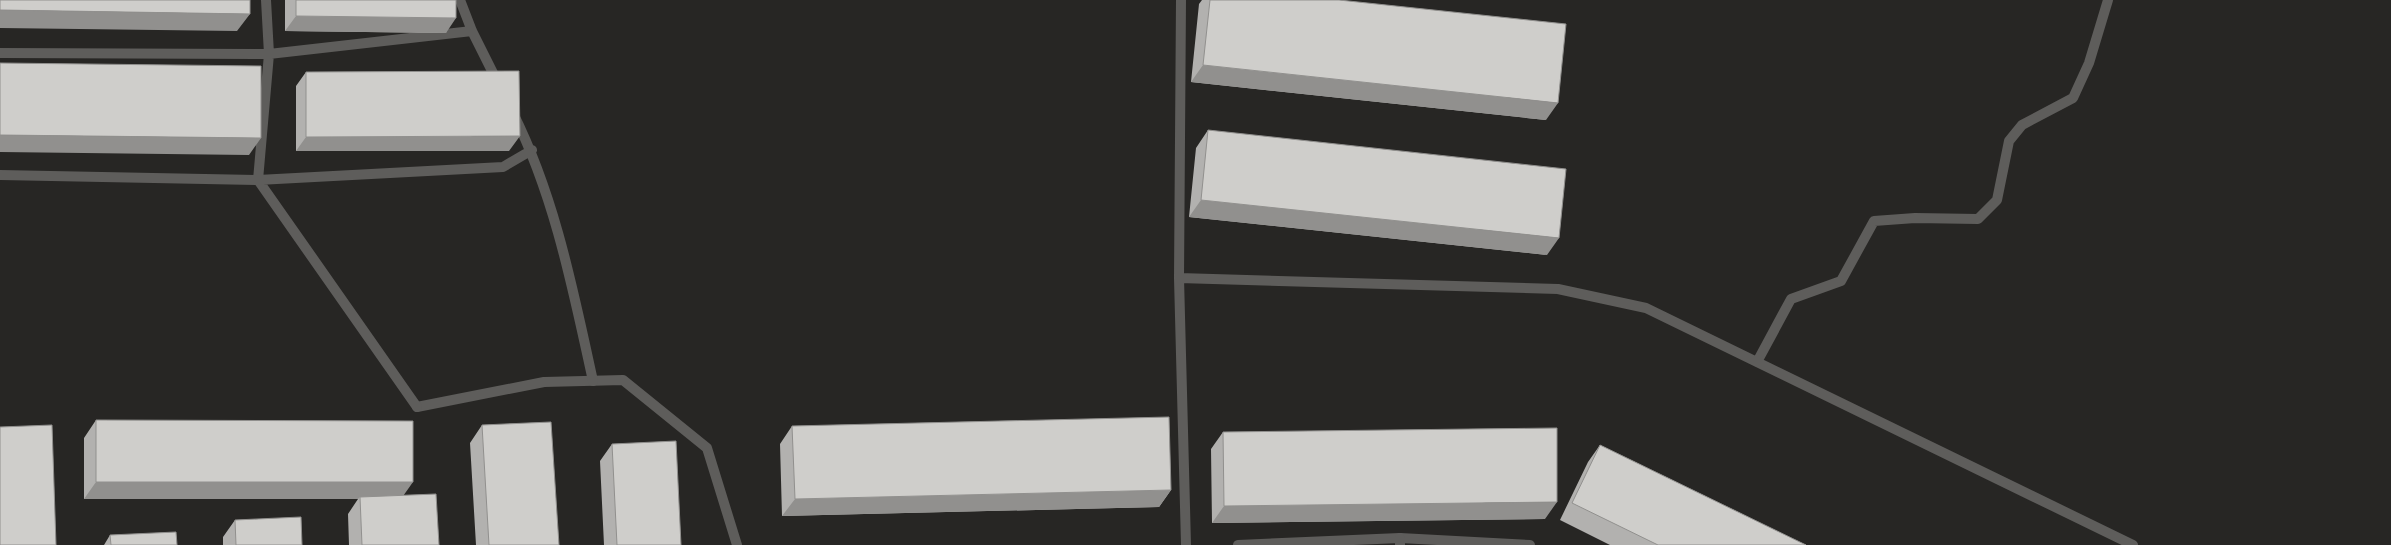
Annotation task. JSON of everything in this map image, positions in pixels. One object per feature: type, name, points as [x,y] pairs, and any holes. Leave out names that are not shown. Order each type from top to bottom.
[{"type":"street","points":[[266,0],[269,54],[258,180],[417,407],[544,382],[623,380],[707,448],[737,545]]},
{"type":"street","points":[[460,0],[472,31],[532,150],[570,274],[593,381]]},
{"type":"street","points":[[1181,0],[1179,278],[1186,545]]},
{"type":"street","points":[[1757,362],[1791,299],[1841,281],[1874,221],[1915,218],[1978,219],[1997,200],[2009,141],[2022,125],[2074,98],[2089,63],[2108,0]]},
{"type":"street","points":[[0,53],[269,54],[472,31]]},
{"type":"street","points":[[0,175],[258,180],[503,167],[532,150]]},
{"type":"street","points":[[1179,278],[1558,289],[1646,308],[2132,545]]},
{"type":"street","points":[[1238,545],[1400,542],[1530,545]]},
{"type":"building","points":[[0,0],[250,0],[250,14],[0,10]]},
{"type":"building","points":[[296,0],[456,0],[456,18],[296,16]]},
{"type":"building","points":[[1210,0],[1339,0],[1566,24],[1558,103],[1203,65]]},
{"type":"building","points":[[0,63],[261,66],[261,138],[0,135]]},
{"type":"building","points":[[519,71],[520,136],[306,137],[306,72]]},
{"type":"building","points":[[1208,130],[1566,169],[1559,238],[1201,200]]},
{"type":"building","points":[[1169,417],[1171,490],[795,499],[792,426]]},
{"type":"building","points":[[96,420],[413,421],[413,482],[96,482]]},
{"type":"building","points":[[551,422],[559,545],[489,545],[482,425]]},
{"type":"building","points":[[52,425],[56,545],[0,545],[0,427]]},
{"type":"building","points":[[1557,428],[1557,502],[1224,506],[1223,432]]},
{"type":"building","points":[[676,441],[681,545],[617,545],[612,444]]},
{"type":"building","points":[[1600,445],[1806,545],[1658,545],[1572,503]]},
{"type":"building","points":[[436,494],[439,545],[362,545],[360,497]]},
{"type":"building","points":[[301,517],[302,545],[236,545],[235,520]]},
{"type":"building","points":[[176,532],[177,545],[111,545],[110,535]]}]
